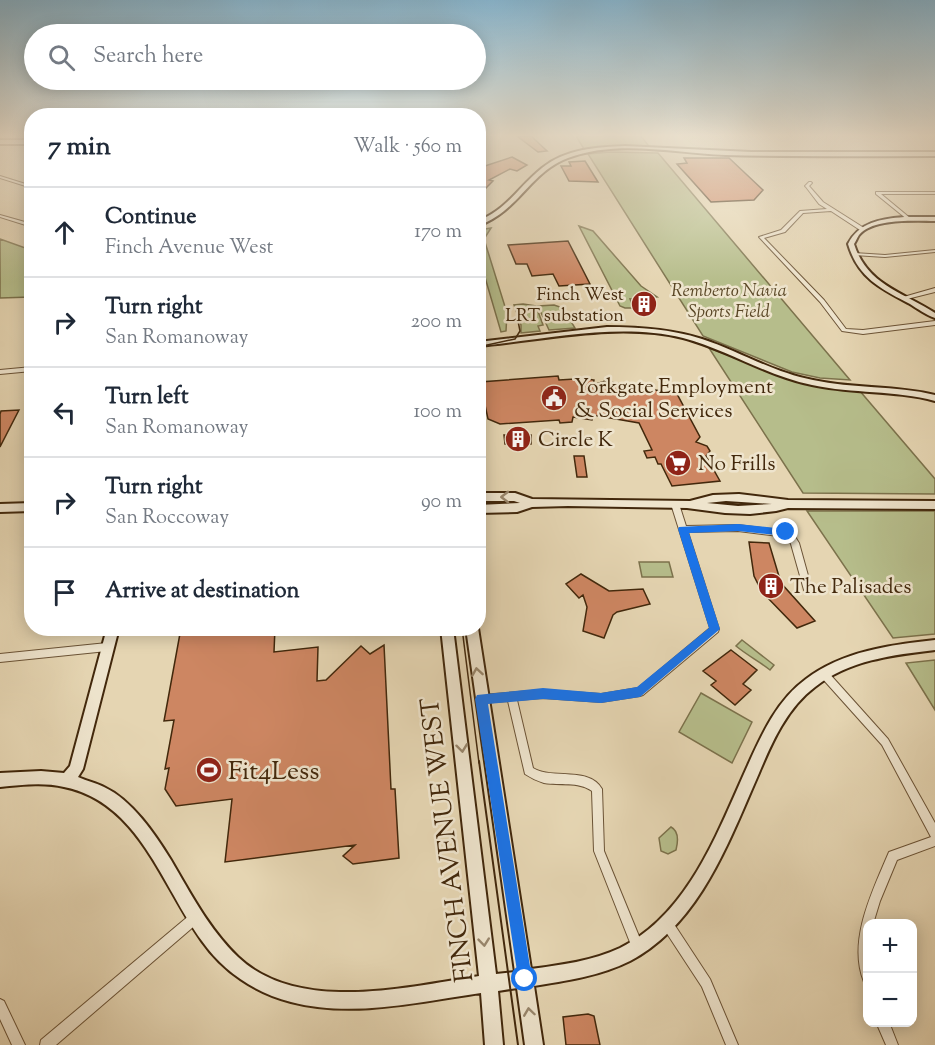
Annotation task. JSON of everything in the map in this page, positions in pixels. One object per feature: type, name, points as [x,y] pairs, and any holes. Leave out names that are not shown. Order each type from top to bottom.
[{"type":"street","points":[[486,221],[502,214],[529,185]]},
{"type":"street","points":[[808,185],[831,210],[862,229]]},
{"type":"street","points":[[908,219],[877,193],[935,193]]},
{"type":"street","points":[[831,210],[802,212],[783,231],[761,237],[822,301],[844,330],[863,332],[935,323]]},
{"type":"street","points":[[0,216],[24,224]]},
{"type":"street","points":[[935,219],[908,219],[882,223],[862,229],[852,241],[854,254],[879,282],[935,316]]},
{"type":"street","points":[[854,254],[896,256],[935,251]]},
{"type":"street","points":[[903,298],[935,290]]},
{"type":"street","points":[[486,343],[615,330],[647,330],[695,340],[777,372],[812,382],[900,389],[935,398]]},
{"type":"street","points":[[0,372],[24,370]]},
{"type":"street","points":[[486,497],[515,497],[531,503]]},
{"type":"street","points":[[486,509],[517,508],[531,503],[691,504],[706,509],[743,504],[773,509],[788,504],[935,505]]},
{"type":"street","points":[[481,699],[543,694],[601,698],[640,692],[715,629],[675,504]]},
{"type":"street","points":[[0,508],[24,507]]},
{"type":"street","points":[[682,529],[738,528],[789,534],[795,543],[808,590]]},
{"type":"street","points":[[67,781],[76,769],[111,636]]},
{"type":"street","name":"FINCH AVENUE WEST","points":[[448,636],[494,1045]]},
{"type":"street","points":[[473,636],[534,1045]]},
{"type":"street","points":[[0,780],[37,777],[67,781],[108,799],[129,814],[147,834],[195,918],[225,956],[246,974],[264,984],[305,997],[377,999],[525,979],[604,963],[636,946],[668,924],[704,876],[772,728],[784,709],[801,691],[834,667],[864,655],[935,645]]},
{"type":"street","points":[[0,658],[108,647]]},
{"type":"street","points":[[824,674],[885,742],[935,834]]},
{"type":"street","points":[[512,697],[529,771],[540,778],[590,783],[597,789],[600,851],[636,946]]},
{"type":"street","points":[[866,973],[863,957],[866,920],[893,856],[935,841]]},
{"type":"street","points":[[46,1045],[195,918]]},
{"type":"street","points":[[668,924],[706,983],[732,1045]]},
{"type":"street","points":[[0,1005],[19,1045]]},
{"type":"street","points":[[884,1027],[892,1045]]},
{"type":"green space","name":"Remberto Navia Sports Field","points":[[607,185],[685,185],[850,380],[820,378],[792,372],[703,336]]},
{"type":"green space","points":[[579,226],[593,231],[641,286],[657,297],[630,299],[634,308],[620,306]]},
{"type":"green space","points":[[0,239],[24,248],[24,297],[0,298]]},
{"type":"green space","points":[[486,245],[507,313],[506,331],[501,332],[486,281]]},
{"type":"green space","points":[[514,305],[536,306],[543,325],[538,326],[540,331],[521,333],[521,325]]},
{"type":"green space","points":[[554,305],[563,308],[575,328],[549,330],[538,306]]},
{"type":"green space","points":[[709,348],[799,382],[859,390],[935,479],[935,494],[803,493]]},
{"type":"green space","points":[[807,511],[935,511],[935,634],[893,638]]},
{"type":"green space","points":[[639,562],[669,562],[673,577],[642,577]]},
{"type":"green space","points":[[742,640],[774,665],[770,670],[736,646]]},
{"type":"green space","points":[[935,660],[935,710],[906,663]]},
{"type":"green space","points":[[701,693],[752,722],[732,763],[679,732]]},
{"type":"green space","points":[[671,827],[677,834],[677,844],[676,850],[668,854],[661,851],[659,838]]},
{"type":"building","points":[[696,185],[757,185],[763,190],[754,200],[711,202]]},
{"type":"building","points":[[568,241],[590,284],[559,286],[553,274],[532,276],[527,264],[516,264],[508,245]]},
{"type":"building","points":[[558,376],[559,380],[575,379],[581,384],[582,378],[594,380],[593,385],[605,381],[677,394],[700,437],[696,442],[707,446],[710,451],[706,456],[720,481],[672,486],[655,457],[647,458],[644,451],[652,450],[639,423],[593,415],[592,420],[573,417],[572,422],[560,423],[559,420],[500,424],[488,419],[486,382]]},
{"type":"building","points":[[19,410],[0,447],[1,411]]},
{"type":"building","name":"Circle K","points":[[504,435],[531,435],[531,444],[505,444]]},
{"type":"building","name":"Circle K","points":[[574,456],[584,456],[587,477],[577,477]]},
{"type":"building","name":"The Palisades","points":[[749,542],[769,543],[781,583],[815,621],[797,628],[762,592],[754,576]]},
{"type":"building","points":[[581,574],[609,591],[643,589],[650,604],[617,612],[613,615],[604,638],[583,631],[587,607],[583,595],[579,598],[566,584]]},
{"type":"building","points":[[180,636],[275,636],[274,652],[318,647],[317,681],[326,680],[361,646],[370,654],[384,645],[391,789],[395,789],[399,858],[353,864],[343,856],[355,845],[225,862],[232,799],[176,806],[165,789],[169,768],[165,769],[174,720],[164,721]]},
{"type":"building","points":[[731,650],[757,670],[743,684],[751,690],[735,705],[711,685],[716,681],[703,671]]},
{"type":"building","points":[[588,1014],[594,1016],[600,1045],[566,1045],[563,1017]]},
{"type":"tram line","points":[[486,345],[515,339],[520,331],[518,321]]},
{"type":"tram line","points":[[463,636],[479,763]]},
{"type":"tram line","points":[[479,761],[518,1045]]},
{"type":"place","name":"Finch West LRT substation","points":[[644,304]]},
{"type":"place","name":"Yorkgate Employment & Social Services","points":[[554,398]]},
{"type":"place","name":"Circle K","points":[[518,439]]},
{"type":"place","name":"No Frills","points":[[678,463]]},
{"type":"place","name":"The Palisades","points":[[771,586]]},
{"type":"place","name":"Fit4Less","points":[[209,770]]},
{"type":"route","points":[[525,979],[481,699],[512,697],[518,694],[601,698],[640,692],[715,629],[682,529],[738,528],[786,532]]}]
